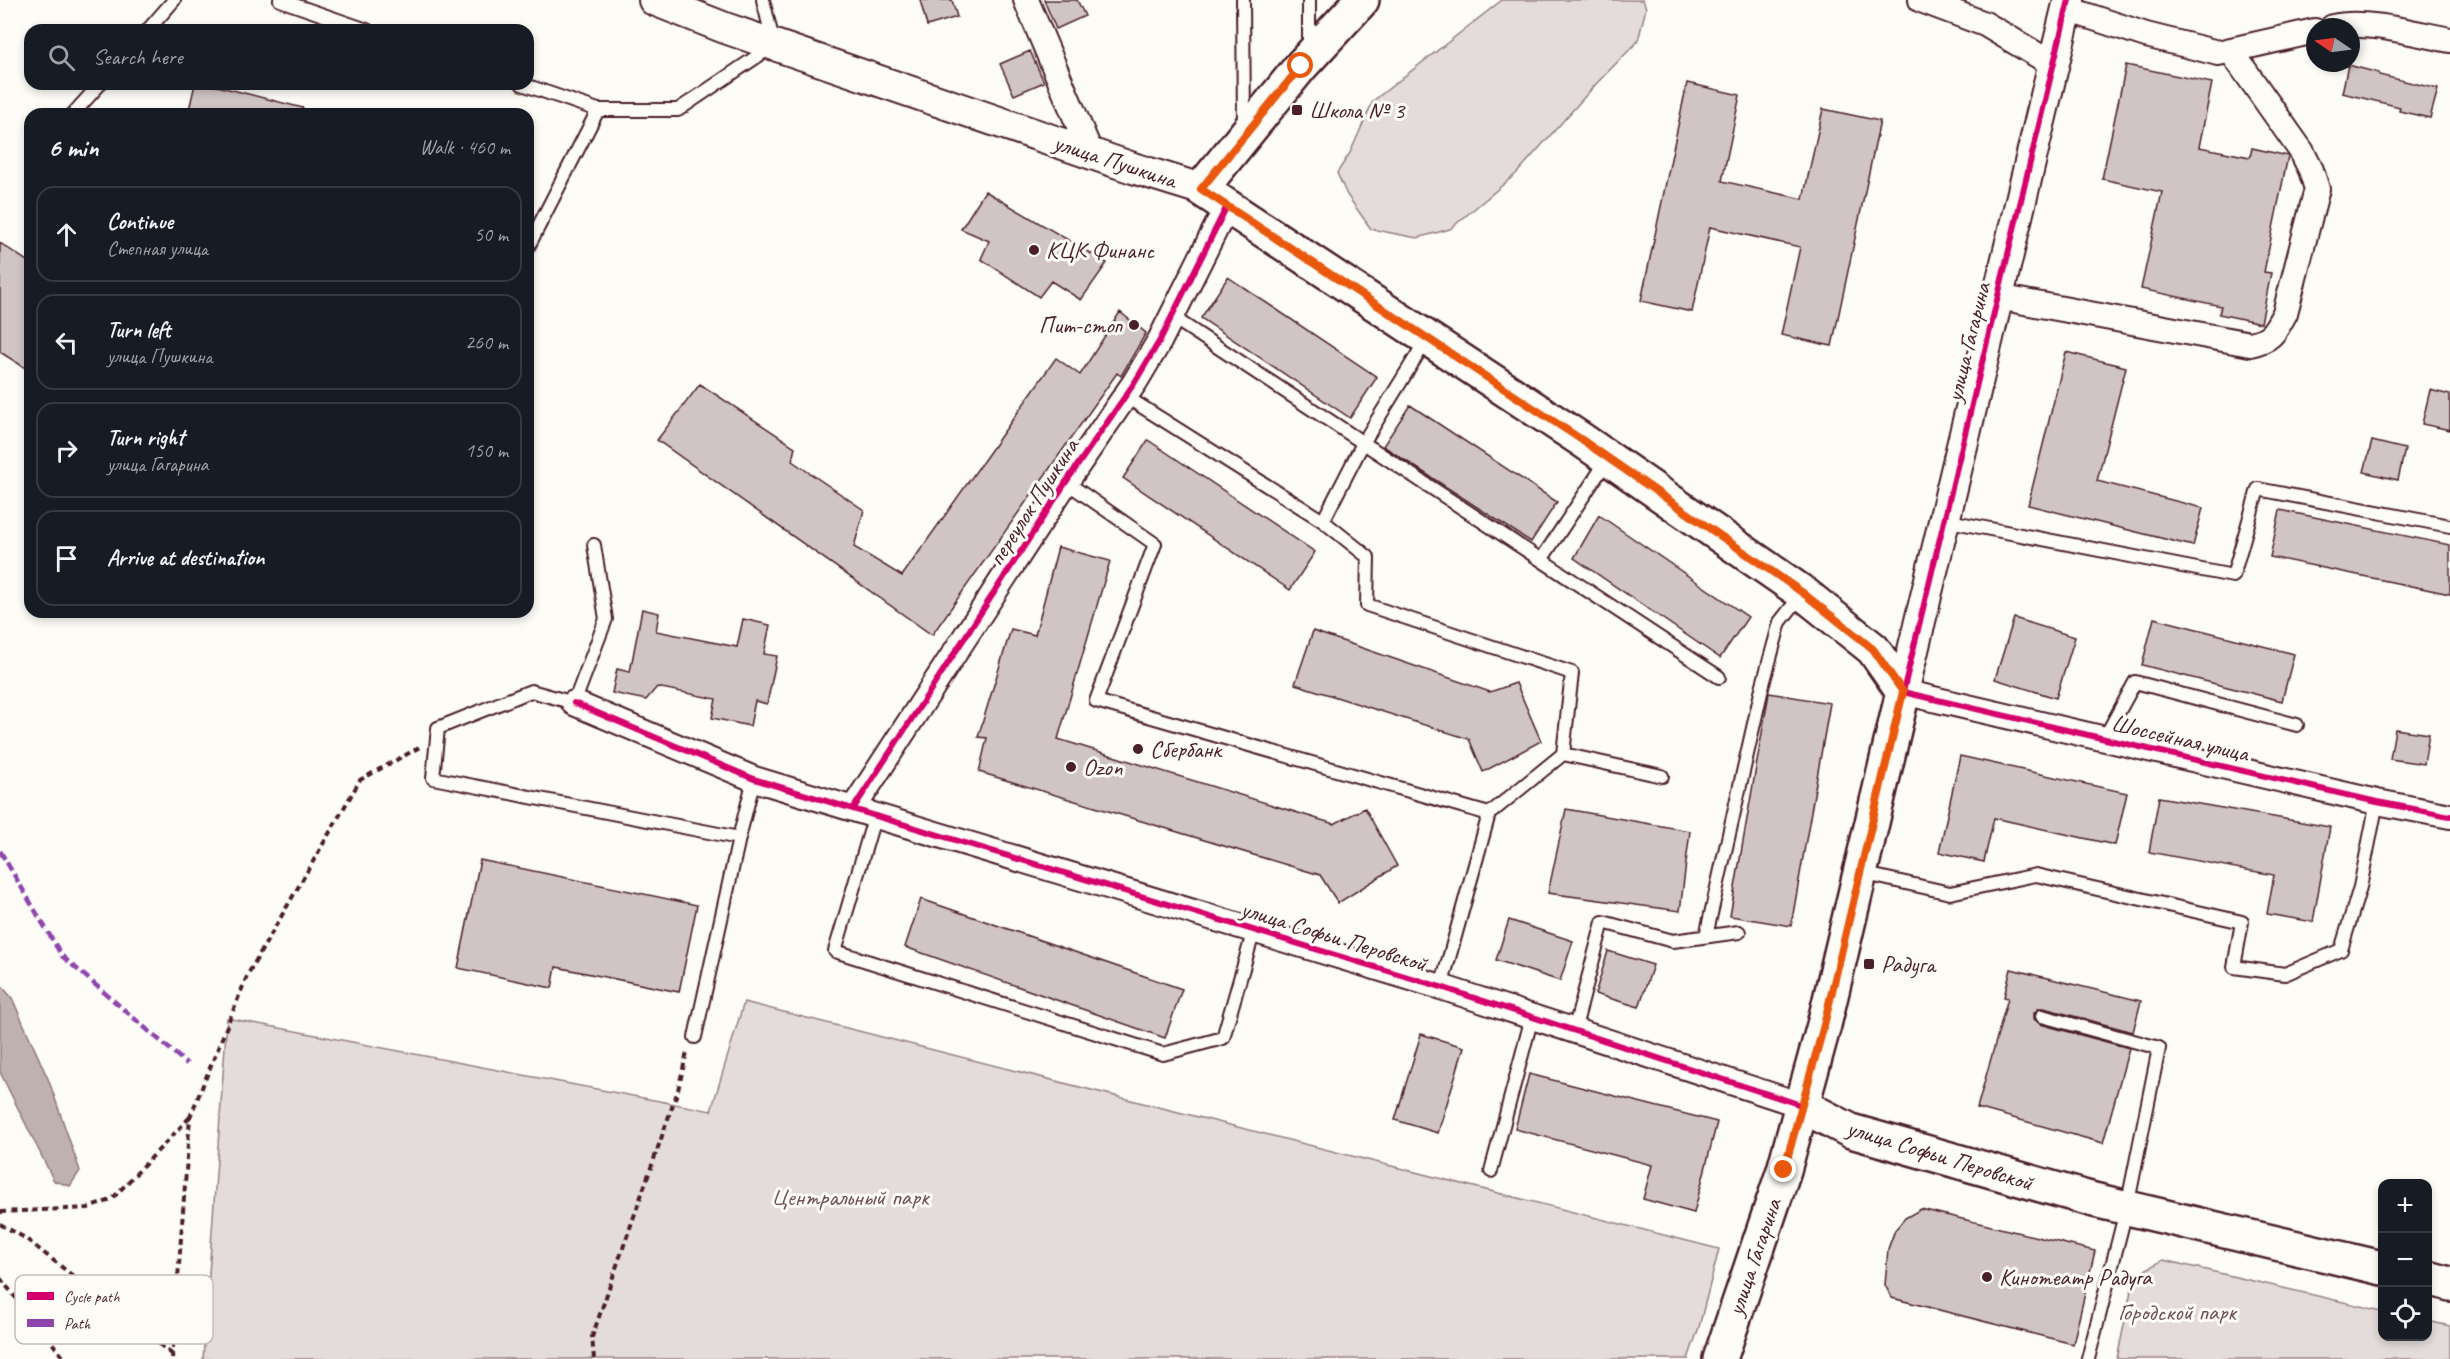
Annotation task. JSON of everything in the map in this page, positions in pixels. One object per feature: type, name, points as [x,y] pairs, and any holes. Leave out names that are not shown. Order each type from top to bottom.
[{"type":"main road","points":[[1214,198],[1244,137],[1309,58],[1362,0]]},
{"type":"main road","name":"улица Пушкина","points":[[1214,198],[1428,338],[1803,593],[1873,649],[1903,692]]},
{"type":"main road","name":"улица Гагарина","points":[[1720,1359],[1784,1170],[1824,1025],[1903,692]]},
{"type":"main road","name":"улица Софьи Перовской","points":[[1801,1106],[1851,1131],[2127,1207],[2378,1267]]},
{"type":"main road","points":[[2432,1279],[2450,1284]]},
{"type":"street","name":"улица Пушкина","points":[[654,0],[774,45],[1214,198]]},
{"type":"street","points":[[1026,0],[1091,154]]},
{"type":"street","points":[[1922,0],[1985,24],[2054,65]]},
{"type":"street","points":[[2068,5],[2156,38],[2218,54],[2306,33]]},
{"type":"street","name":"улица Гагарина","points":[[1903,692],[2068,5]]},
{"type":"street","points":[[2360,26],[2386,28],[2450,40]]},
{"type":"street","points":[[1998,297],[2250,344],[2266,341],[2285,313],[2317,189],[2312,170],[2302,152],[2231,51]]},
{"type":"street","name":"переулок Пушкина","points":[[864,812],[1066,482],[1160,340],[1172,317],[1214,198]]},
{"type":"street","name":"Шоссейная улица","points":[[1903,692],[2377,802],[2450,816]]},
{"type":"street","name":"улица Софьи Перовской","points":[[574,703],[754,779],[1441,987],[1801,1106]]},
{"type":"lane","points":[[153,24],[174,0]]},
{"type":"lane","points":[[280,0],[350,24]]},
{"type":"lane","points":[[534,88],[598,110],[678,110],[774,45],[763,0]]},
{"type":"lane","points":[[1243,0],[1244,137]]},
{"type":"lane","points":[[1309,0],[1309,58]]},
{"type":"lane","points":[[78,108],[95,90]]},
{"type":"lane","points":[[534,235],[598,110]]},
{"type":"lane","points":[[1172,317],[1719,677]]},
{"type":"lane","points":[[1323,521],[1363,443],[1428,338]]},
{"type":"lane","points":[[1125,396],[1323,521],[1368,557],[1367,605],[1572,674],[1563,754],[1490,814],[1441,987]]},
{"type":"lane","points":[[1541,560],[1608,459]]},
{"type":"lane","points":[[1066,482],[1155,544],[1096,701],[1490,814]]},
{"type":"lane","points":[[1944,520],[2233,576],[2258,489],[2450,526]]},
{"type":"lane","points":[[594,544],[606,619],[574,703],[531,691],[438,728],[433,778],[739,838]]},
{"type":"lane","points":[[1706,936],[1762,688],[1780,622],[1803,593]]},
{"type":"lane","points":[[2104,739],[2135,682],[2297,725]]},
{"type":"lane","points":[[1563,754],[1662,776]]},
{"type":"lane","points":[[695,1037],[754,779]]},
{"type":"lane","points":[[1860,873],[1950,893],[2036,875],[2242,922],[2234,967],[2285,974],[2341,950],[2360,887],[2377,802]]},
{"type":"lane","points":[[864,812],[835,951],[1163,1054],[1223,1038],[1254,930]]},
{"type":"lane","points":[[1574,1031],[1603,922],[1673,941],[1739,932]]},
{"type":"lane","points":[[2042,1016],[2159,1048],[2127,1207],[2088,1359]]},
{"type":"lane","points":[[1491,1171],[1532,1017]]},
{"type":"path","points":[[178,1275],[190,1117],[248,974],[360,780],[437,737]]},
{"type":"path","points":[[594,1359],[592,1337],[678,1090],[687,1050]]},
{"type":"path","points":[[0,1212],[88,1208],[111,1200],[190,1117]]},
{"type":"path","points":[[0,1224],[25,1238],[71,1275]]},
{"type":"path","points":[[0,1278],[15,1297]]},
{"type":"path","points":[[53,1344],[65,1359]]},
{"type":"path","points":[[156,1344],[172,1357]]},
{"type":"green space","points":[[1502,0],[1643,0],[1646,8],[1638,41],[1596,84],[1517,173],[1450,229],[1417,238],[1371,229],[1347,195],[1337,173],[1350,153],[1373,101]]},
{"type":"green space","name":"Центральный парк","points":[[744,1002],[1719,1249],[1699,1327],[1688,1359],[203,1359],[204,1344],[213,1344],[213,1275],[209,1275],[227,1018],[711,1111]]},
{"type":"green space","name":"Городской парк","points":[[2163,1260],[2378,1310],[2378,1341],[2432,1341],[2432,1322],[2450,1326],[2450,1359],[2117,1359],[2134,1276]]},
{"type":"shaded area","points":[[0,984],[12,998],[49,1081],[80,1171],[70,1186],[54,1181],[0,1072]]},
{"type":"building","points":[[920,0],[952,0],[957,17],[927,26]]},
{"type":"building","points":[[1044,0],[1077,0],[1085,16],[1056,29]]},
{"type":"building","points":[[1030,51],[1044,82],[1014,95],[1000,64]]},
{"type":"building","points":[[2126,65],[2212,83],[2199,147],[2250,157],[2252,148],[2288,156],[2264,272],[2271,273],[2261,323],[2219,314],[2221,306],[2141,289],[2162,192],[2102,179]]},
{"type":"building","points":[[2360,68],[2438,89],[2430,118],[2399,111],[2400,107],[2342,93],[2346,72],[2360,72]]},
{"type":"building","points":[[1687,83],[1740,95],[1722,181],[1803,199],[1823,109],[1880,121],[1832,346],[1781,335],[1800,247],[1710,227],[1692,312],[1641,301]]},
{"type":"building","points":[[194,90],[232,90],[303,108],[189,108]]},
{"type":"building","name":"КЦК Финанс","points":[[985,191],[1107,263],[1081,300],[1051,281],[1039,297],[981,259],[989,241],[961,229]]},
{"type":"building","points":[[0,243],[24,259],[24,367],[0,352]]},
{"type":"building","points":[[1228,277],[1377,377],[1350,418],[1201,318]]},
{"type":"building","points":[[1120,312],[1146,333],[1121,376],[1117,373],[932,635],[657,440],[700,384],[795,447],[792,461],[864,510],[854,547],[902,576],[1056,358],[1080,375]]},
{"type":"building","points":[[2066,352],[2126,367],[2097,481],[2203,508],[2193,546],[2028,505]]},
{"type":"building","points":[[2430,390],[2450,395],[2450,430],[2422,424]]},
{"type":"building","points":[[1410,405],[1557,502],[1531,542],[1383,446]]},
{"type":"building","points":[[1148,440],[1315,552],[1290,590],[1123,478]]},
{"type":"building","points":[[2372,441],[2405,449],[2398,480],[2364,472]]},
{"type":"building","points":[[2280,510],[2450,545],[2450,594],[2270,557]]},
{"type":"building","points":[[1599,515],[1748,617],[1720,658],[1574,558]]},
{"type":"building","points":[[1058,547],[1110,561],[1058,739],[1334,824],[1365,808],[1397,866],[1338,903],[1320,875],[979,772],[987,738],[978,737],[1011,629],[1035,635]]},
{"type":"building","points":[[642,609],[659,613],[656,631],[737,647],[743,619],[770,625],[764,654],[777,656],[767,704],[755,701],[750,726],[712,718],[716,699],[657,687],[646,700],[612,693],[617,669],[630,672]]},
{"type":"building","points":[[2014,618],[2075,637],[2056,698],[1995,679]]},
{"type":"building","points":[[2154,618],[2294,654],[2282,701],[2142,665]]},
{"type":"building","points":[[1313,631],[1490,692],[1516,683],[1541,741],[1483,772],[1469,739],[1295,684]]},
{"type":"building","points":[[1769,693],[1830,703],[1791,926],[1730,916]]},
{"type":"building","points":[[2395,729],[2429,734],[2424,764],[2390,759]]},
{"type":"building","points":[[1960,756],[2127,793],[2115,845],[1994,818],[1984,862],[1939,852]]},
{"type":"building","points":[[2159,797],[2330,827],[2313,922],[2267,914],[2274,875],[2149,852]]},
{"type":"building","points":[[1566,809],[1690,831],[1680,911],[1548,893]]},
{"type":"building","points":[[480,860],[697,905],[679,992],[556,967],[552,988],[458,968]]},
{"type":"building","points":[[921,899],[1182,989],[1165,1038],[905,947]]},
{"type":"building","points":[[1509,920],[1573,941],[1560,981],[1496,960]]},
{"type":"building","points":[[1608,951],[1653,965],[1639,1007],[1595,994]]},
{"type":"building","points":[[2011,969],[2141,1001],[2133,1032],[2044,1008],[2039,1008],[2034,1013],[2034,1019],[2040,1024],[2129,1048],[2103,1143],[1977,1108],[2008,998],[2004,997]]},
{"type":"building","points":[[1421,1034],[1464,1047],[1438,1133],[1395,1120]]},
{"type":"building","points":[[1529,1074],[1717,1122],[1694,1213],[1643,1199],[1652,1165],[1515,1129]]},
{"type":"building","name":"Кинотеатр Радуга","points":[[1921,1209],[2095,1251],[2073,1344],[1892,1298],[1885,1285],[1888,1249],[1895,1230],[1905,1218]]},
{"type":"marked path","points":[[0,851],[62,956],[187,1064]]},
{"type":"cycle path","points":[[2069,0],[1903,692],[2377,802],[2450,816]]},
{"type":"cycle path","points":[[853,809],[1066,482],[1135,382],[1160,340],[1227,206]]},
{"type":"cycle path","points":[[574,703],[754,779],[1441,987],[1801,1105]]},
{"type":"place","name":"Школа № 3","points":[[1297,110]]},
{"type":"place","name":"КЦК Финанс","points":[[1034,250]]},
{"type":"place","name":"Пит-стоп","points":[[1134,325]]},
{"type":"place","name":"Сбербанк","points":[[1138,749]]},
{"type":"place","name":"Ozon","points":[[1071,767]]},
{"type":"place","name":"Радуга","points":[[1869,964]]},
{"type":"place","name":"Кинотеатр Радуга","points":[[1987,1277]]},
{"type":"route","points":[[1301,66],[1201,189],[1582,440],[1803,593],[1873,649],[1903,692],[1824,1025],[1784,1170]]}]
